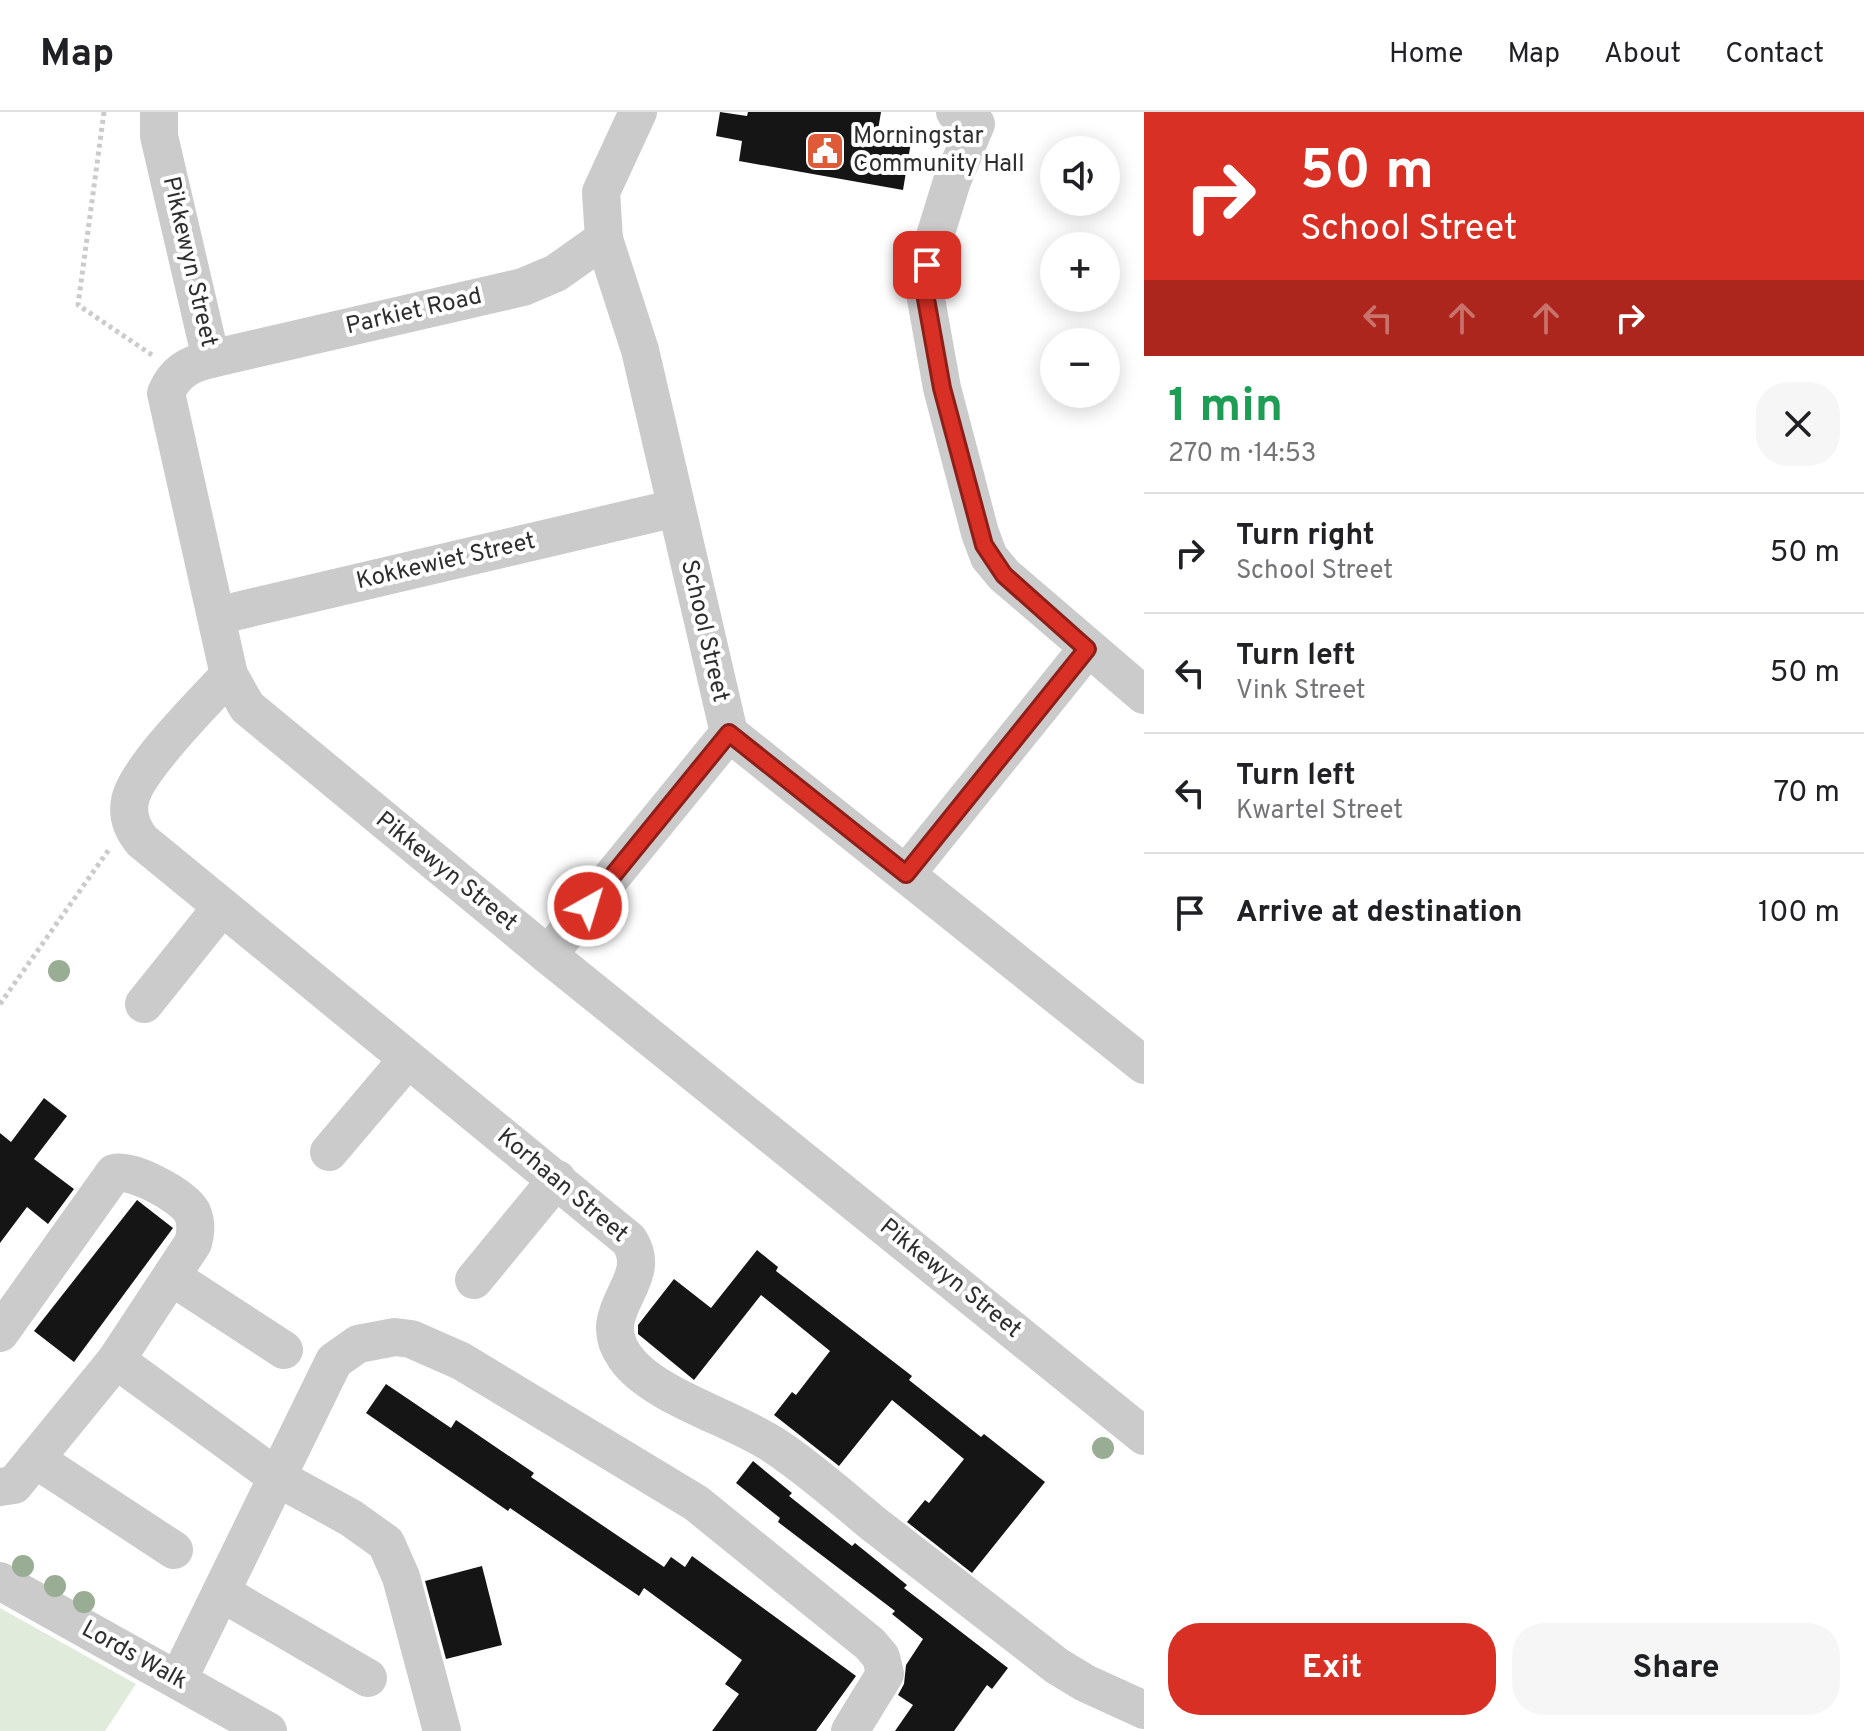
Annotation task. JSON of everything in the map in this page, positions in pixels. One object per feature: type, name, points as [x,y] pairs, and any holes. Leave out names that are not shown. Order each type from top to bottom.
[{"type":"street","name":"Pikkewyn Street","points":[[159,112],[159,136],[195,366],[166,393],[229,675],[247,707],[548,955],[1144,1436]]},
{"type":"street","name":"School Street","points":[[638,112],[601,192],[604,239],[640,350],[729,733],[1144,1065]]},
{"type":"street","points":[[978,116],[952,181],[927,265],[926,299],[942,388],[980,533],[989,557],[1004,575],[1144,695]]},
{"type":"street","name":"Parkiet Road","points":[[195,366],[523,287],[556,273],[604,239]]},
{"type":"street","name":"Kokkewiet Street","points":[[216,616],[676,508]]},
{"type":"street","points":[[906,874],[1087,649]]},
{"type":"street","points":[[130,815],[129,803],[138,782],[186,721],[229,675]]},
{"type":"street","points":[[548,955],[729,733]]},
{"type":"street","name":"Korhaan Street","points":[[130,815],[142,841],[221,908],[617,1227],[635,1248],[635,1275],[617,1309],[613,1335],[628,1362],[679,1398],[778,1448],[1057,1666],[1085,1683],[1144,1710]]},
{"type":"street","points":[[144,1004],[221,908]]},
{"type":"street","points":[[329,1152],[407,1060]]},
{"type":"street","points":[[0,1333],[114,1173],[125,1171],[142,1177],[186,1205],[193,1214],[197,1229],[193,1243],[116,1360],[14,1485],[0,1487]]},
{"type":"street","points":[[474,1280],[557,1179]]},
{"type":"street","points":[[172,1277],[284,1350]]},
{"type":"street","points":[[178,1680],[327,1372],[347,1350],[376,1339],[395,1337],[434,1347],[696,1503],[870,1644],[881,1657],[885,1674],[883,1682],[850,1731]]},
{"type":"street","points":[[116,1360],[278,1478],[351,1518],[386,1543],[401,1577],[442,1731]]},
{"type":"street","points":[[35,1459],[174,1550]]},
{"type":"street","name":"Lords Walk","points":[[0,1581],[268,1731]]},
{"type":"street","points":[[222,1593],[368,1678]]},
{"type":"path","points":[[104,112],[78,305],[195,366]]},
{"type":"path","points":[[0,1004],[130,815]]},
{"type":"green space","points":[[0,1608],[136,1684],[105,1731],[0,1731]]},
{"type":"building","name":"Morningstar Community Hall","points":[[720,112],[747,116],[748,112],[881,112],[877,136],[911,142],[903,190],[739,161],[742,141],[716,136]]},
{"type":"building","points":[[44,1098],[67,1116],[34,1159],[74,1189],[48,1224],[27,1207],[0,1243],[0,1133],[11,1142]]},
{"type":"building","points":[[137,1200],[173,1228],[74,1362],[34,1331]]},
{"type":"building","points":[[757,1250],[778,1267],[776,1271],[912,1376],[909,1380],[1045,1482],[972,1573],[907,1522],[925,1500],[929,1503],[964,1459],[892,1400],[839,1466],[774,1415],[792,1392],[796,1395],[830,1351],[761,1295],[694,1380],[638,1334],[638,1325],[674,1279],[711,1308]]},
{"type":"building","points":[[386,1384],[451,1428],[456,1420],[534,1473],[531,1477],[664,1567],[671,1557],[685,1567],[692,1556],[856,1676],[816,1731],[712,1731],[739,1694],[725,1684],[742,1660],[644,1588],[639,1596],[366,1413]]},
{"type":"building","points":[[753,1461],[792,1493],[789,1496],[852,1546],[855,1543],[907,1585],[904,1588],[1008,1668],[992,1689],[987,1685],[954,1731],[895,1731],[913,1705],[898,1695],[904,1684],[906,1665],[923,1639],[892,1614],[895,1611],[778,1522],[780,1518],[736,1483]]},
{"type":"building","points":[[482,1566],[502,1645],[446,1659],[425,1581]]},
{"type":"place","name":"Morningstar Community Hall","points":[[825,151]]},
{"type":"route","points":[[588,906],[729,733],[906,874],[1087,649],[1004,575],[989,557],[942,388],[926,299],[927,265]]}]
